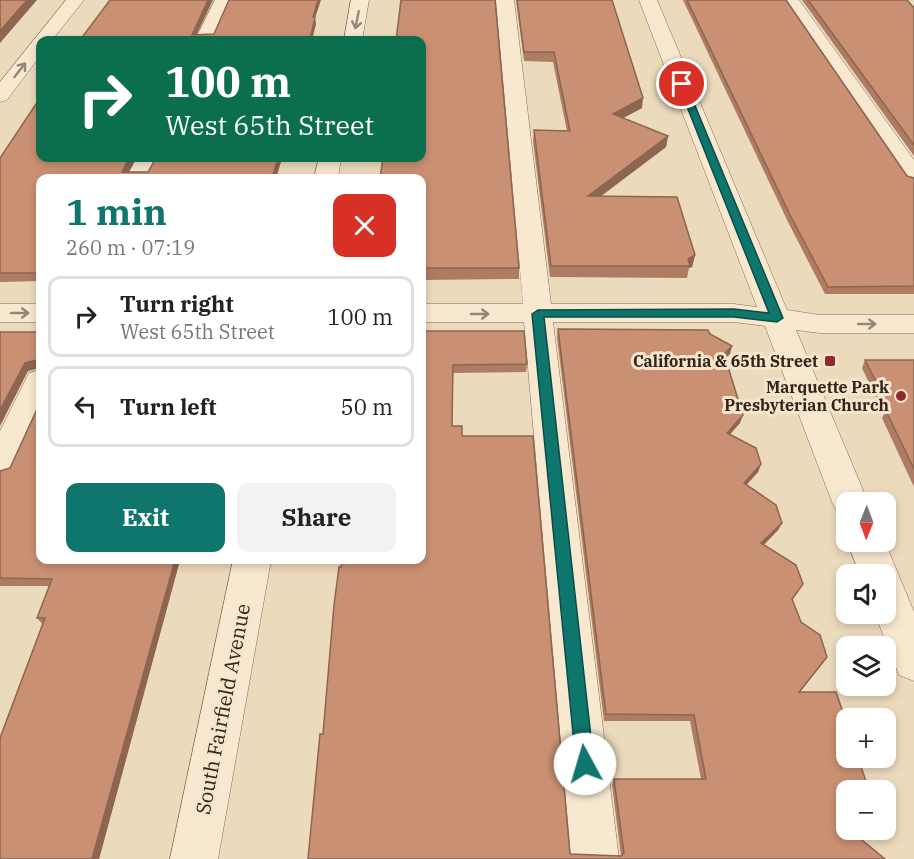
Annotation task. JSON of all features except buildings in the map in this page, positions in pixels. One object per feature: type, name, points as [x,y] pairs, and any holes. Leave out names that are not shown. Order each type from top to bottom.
[{"type":"street","points":[[47,36],[75,0]]},
{"type":"street","points":[[206,36],[224,0]]},
{"type":"street","points":[[354,36],[360,0]]},
{"type":"street","points":[[504,0],[595,859]]},
{"type":"street","points":[[648,0],[846,492]]},
{"type":"street","points":[[790,0],[914,177]]},
{"type":"street","points":[[0,96],[36,49]]},
{"type":"street","points":[[0,313],[36,313]]},
{"type":"street","points":[[426,314],[734,313],[820,324],[914,324]]},
{"type":"street","points":[[0,466],[36,390]]},
{"type":"street","name":"South Fairfield Avenue","points":[[194,859],[251,564]]},
{"type":"street","points":[[896,617],[914,662]]},
{"type":"place","name":"California & 65th Street","points":[[830,361]]},
{"type":"place","name":"Marquette Park Presbyterian Church","points":[[901,396]]},
{"type":"route","points":[[585,764],[538,314],[734,313],[777,318],[682,84]]}]
